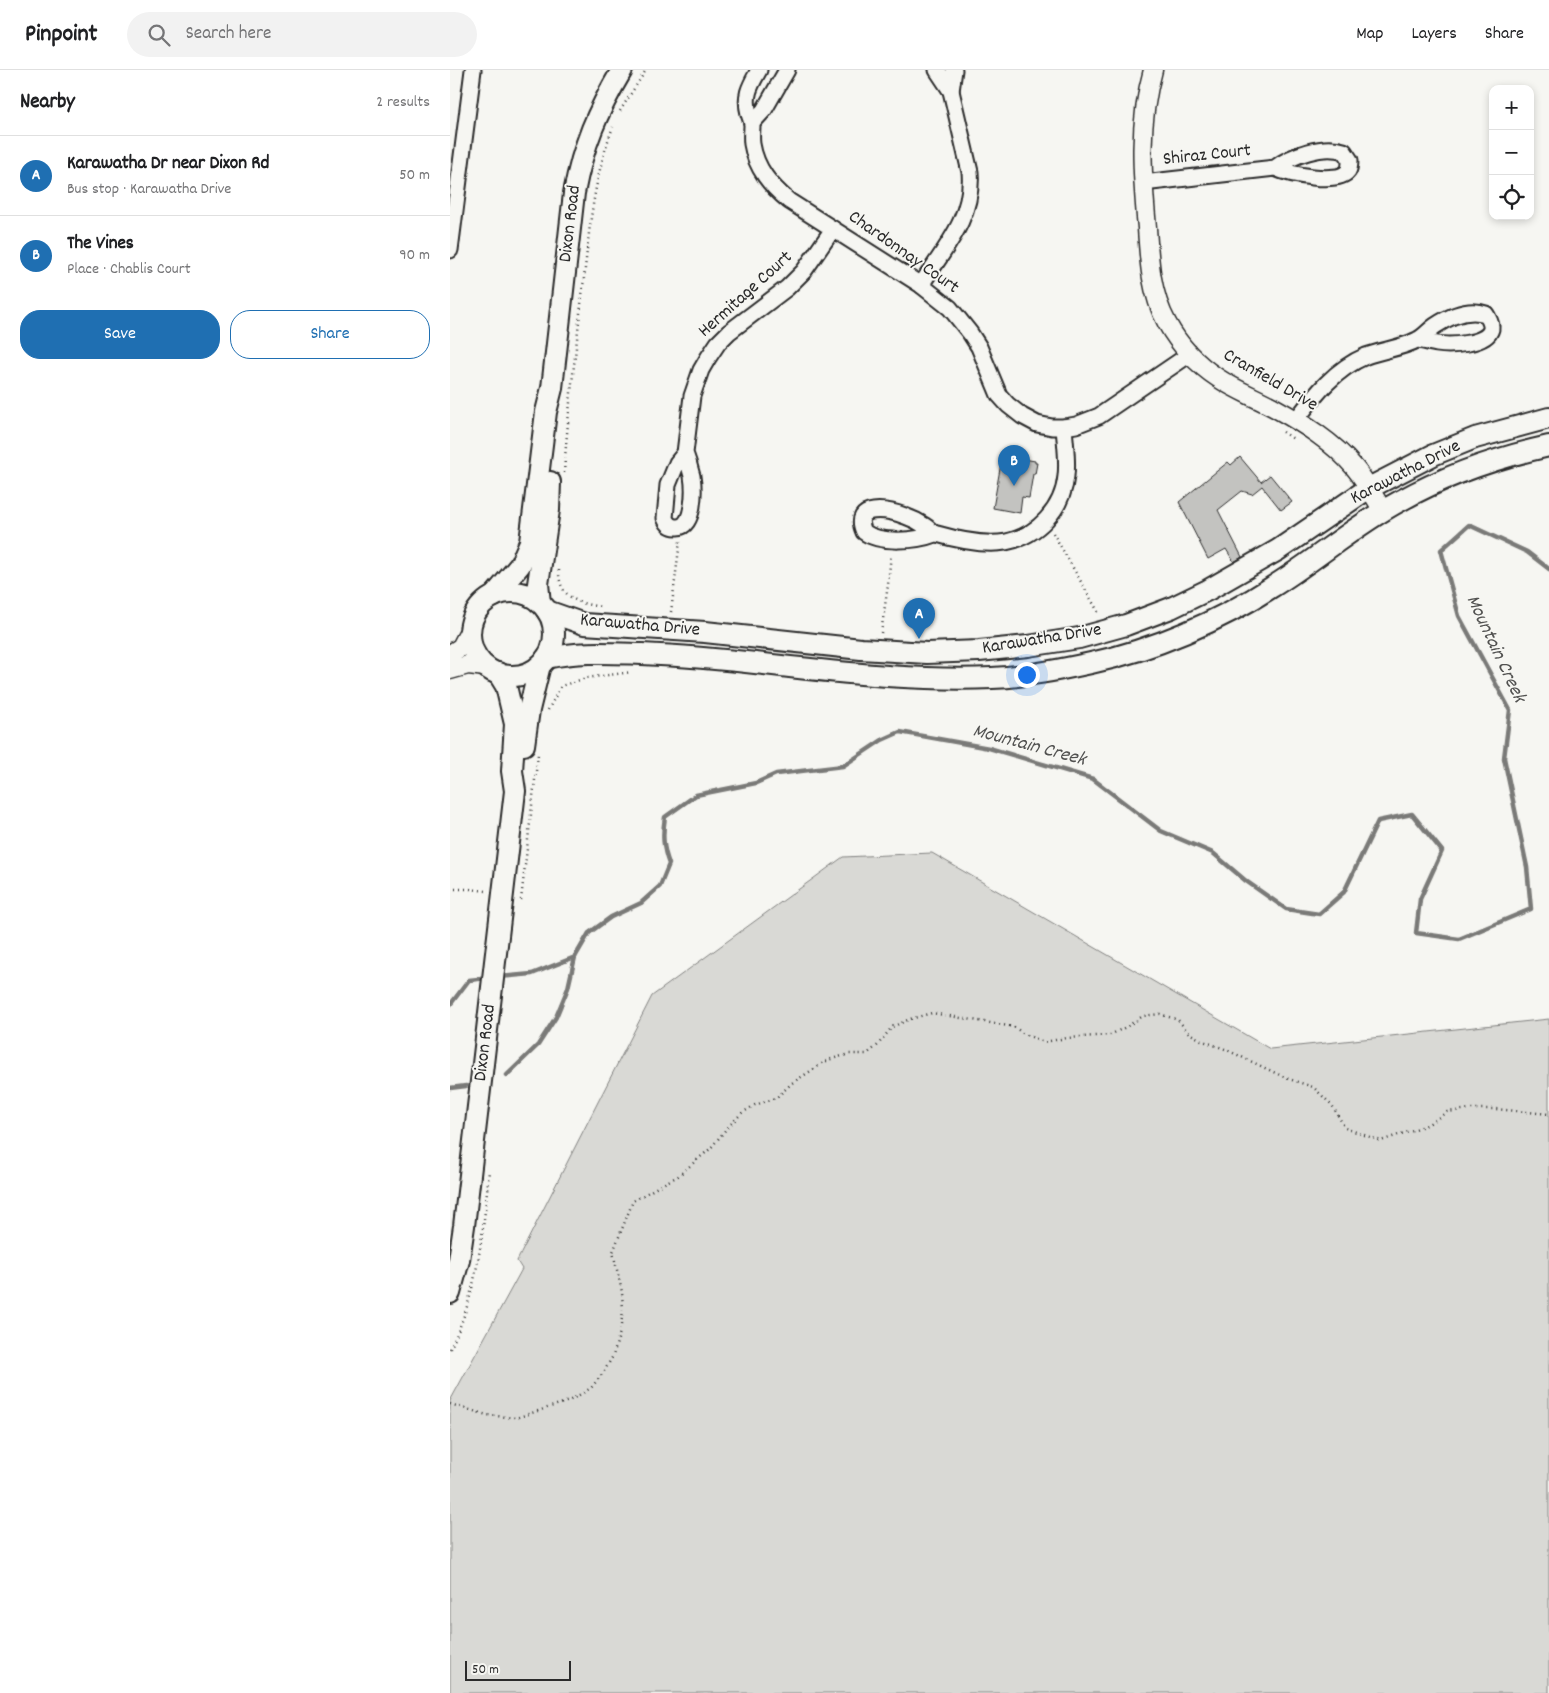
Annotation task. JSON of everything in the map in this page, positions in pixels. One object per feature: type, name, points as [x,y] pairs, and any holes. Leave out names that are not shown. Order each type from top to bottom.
[{"type":"main road","name":"Dixon Road","points":[[494,596],[520,565],[530,542],[546,412],[552,388],[579,164],[588,135],[622,70]]},
{"type":"main road","name":"Dixon Road","points":[[544,607],[538,584],[549,510],[553,431],[552,388]]},
{"type":"main road","name":"Karawatha Drive","points":[[544,607],[584,624],[704,632],[862,649],[927,653],[979,651],[1079,638],[1126,625],[1171,608],[1208,590],[1278,550],[1369,488],[1433,455],[1454,446],[1516,426],[1549,418]]},
{"type":"main road","name":"Karawatha Drive","points":[[543,662],[585,652],[669,655],[723,658],[842,672],[961,678],[1000,677],[1058,670],[1095,663],[1183,634],[1213,620],[1271,588],[1399,501],[1452,474],[1502,457],[1549,446]]},
{"type":"main road","points":[[508,592],[531,596],[544,607],[553,624],[554,638],[550,652],[543,662],[528,673],[505,675],[492,670],[482,663],[474,652],[470,639],[470,630],[475,614],[483,603],[494,596],[508,592]]},
{"type":"main road","name":"Dixon Road","points":[[515,791],[521,776],[529,710],[543,662]]},
{"type":"main road","name":"Dixon Road","points":[[450,1294],[459,1260],[464,1226],[515,791],[512,771],[515,724],[506,686],[492,670]]},
{"type":"street","points":[[450,250],[473,70]]},
{"type":"street","name":"Chardonnay Court","points":[[759,70],[748,91],[748,112],[752,123],[752,144],[755,156],[766,179],[789,201],[920,285],[950,308],[970,333],[985,360],[999,395],[1022,416],[1037,424],[1052,427],[1076,425],[1099,416],[1190,354]]},
{"type":"street","points":[[752,123],[764,110],[787,70]]},
{"type":"street","points":[[920,285],[960,224],[966,212],[971,184],[970,172],[951,91],[937,70]]},
{"type":"street","points":[[951,91],[954,70]]},
{"type":"street","name":"Cranfield Drive","points":[[1153,70],[1143,121],[1143,183],[1150,268],[1154,289],[1167,322],[1179,342],[1219,379],[1296,420],[1322,437],[1344,457],[1369,488],[1383,511]]},
{"type":"street","name":"Shiraz Court","points":[[1143,183],[1275,168]]},
{"type":"street","name":"Hermitage Court","points":[[685,453],[677,463],[668,485],[664,512],[666,522],[670,526],[676,527],[682,527],[687,523],[690,513],[693,487],[685,453],[692,396],[701,370],[718,343],[729,332],[796,279],[811,262],[833,229]]},
{"type":"street","points":[[1296,420],[1323,385],[1343,370],[1365,357],[1418,340]]},
{"type":"street","points":[[935,534],[992,543],[1005,542],[1019,538],[1043,523],[1057,506],[1066,478],[1064,427]]},
{"type":"street","points":[[450,654],[461,647],[470,630]]},
{"type":"street","points":[[450,670],[468,665],[492,670]]},
{"type":"path","points":[[616,118],[646,70]]},
{"type":"path","points":[[564,474],[568,416],[594,196],[604,150],[613,126]]},
{"type":"path","points":[[1281,431],[1302,444]]},
{"type":"path","points":[[1043,523],[1056,536],[1101,616],[1092,618]]},
{"type":"path","points":[[671,613],[680,543],[676,527]]},
{"type":"path","points":[[888,635],[880,634],[891,556]]},
{"type":"path","points":[[559,564],[560,583],[574,600],[584,605]]},
{"type":"path","points":[[546,713],[561,686],[586,678],[637,672]]},
{"type":"path","points":[[520,905],[539,750]]},
{"type":"path","points":[[450,889],[470,889],[489,892]]},
{"type":"path","points":[[450,1404],[487,1415],[516,1418],[569,1400],[591,1388],[613,1356],[620,1332],[623,1311],[622,1292],[613,1252],[633,1202],[678,1176],[710,1150],[727,1128],[748,1109],[776,1098],[792,1083],[828,1060],[849,1054],[867,1054],[877,1046],[892,1027],[910,1019],[932,1013],[1014,1027],[1024,1034],[1044,1042],[1067,1038],[1110,1035],[1143,1016],[1160,1014],[1178,1020],[1189,1033],[1203,1041],[1313,1088],[1332,1105],[1345,1128],[1381,1141],[1428,1125],[1447,1112],[1495,1110],[1549,1114]]},
{"type":"shaded area","points":[[932,853],[1270,1049],[1549,1019],[1549,1693],[450,1693],[450,1401],[522,1269],[517,1261],[652,996],[843,857]]},
{"type":"building","points":[[1003,452],[1019,454],[1018,458],[1037,463],[1029,498],[1022,497],[1020,513],[993,508]]},
{"type":"building","points":[[1240,457],[1261,482],[1270,475],[1292,502],[1281,510],[1262,486],[1252,494],[1242,491],[1218,510],[1242,557],[1234,562],[1226,549],[1208,559],[1179,502],[1228,462],[1231,465]]},
{"type":"waterway","name":"Mountain Creek","points":[[507,1075],[538,1045],[556,1017],[568,988],[575,957],[589,933],[611,917],[641,903],[660,886],[669,864],[664,841],[665,817],[696,795],[756,783],[776,774],[843,766],[882,740],[900,732],[989,748],[1093,779],[1161,831],[1213,853],[1246,881],[1286,909],[1319,914],[1344,892],[1378,821],[1412,814],[1442,851],[1420,899],[1416,933],[1459,939],[1531,909],[1527,867],[1504,758],[1510,710],[1459,616],[1441,550],[1469,525],[1527,552],[1549,569]]},
{"type":"waterway","points":[[499,977],[532,974],[575,957]]},
{"type":"waterway","points":[[450,1005],[469,980],[487,978]]},
{"type":"waterway","name":"Mountain Creek","points":[[450,1088],[466,1086]]},
{"type":"place","name":"The Vines","points":[[1014,486]]},
{"type":"place","name":"Karawatha Dr near Dixon Rd","points":[[919,639]]}]
